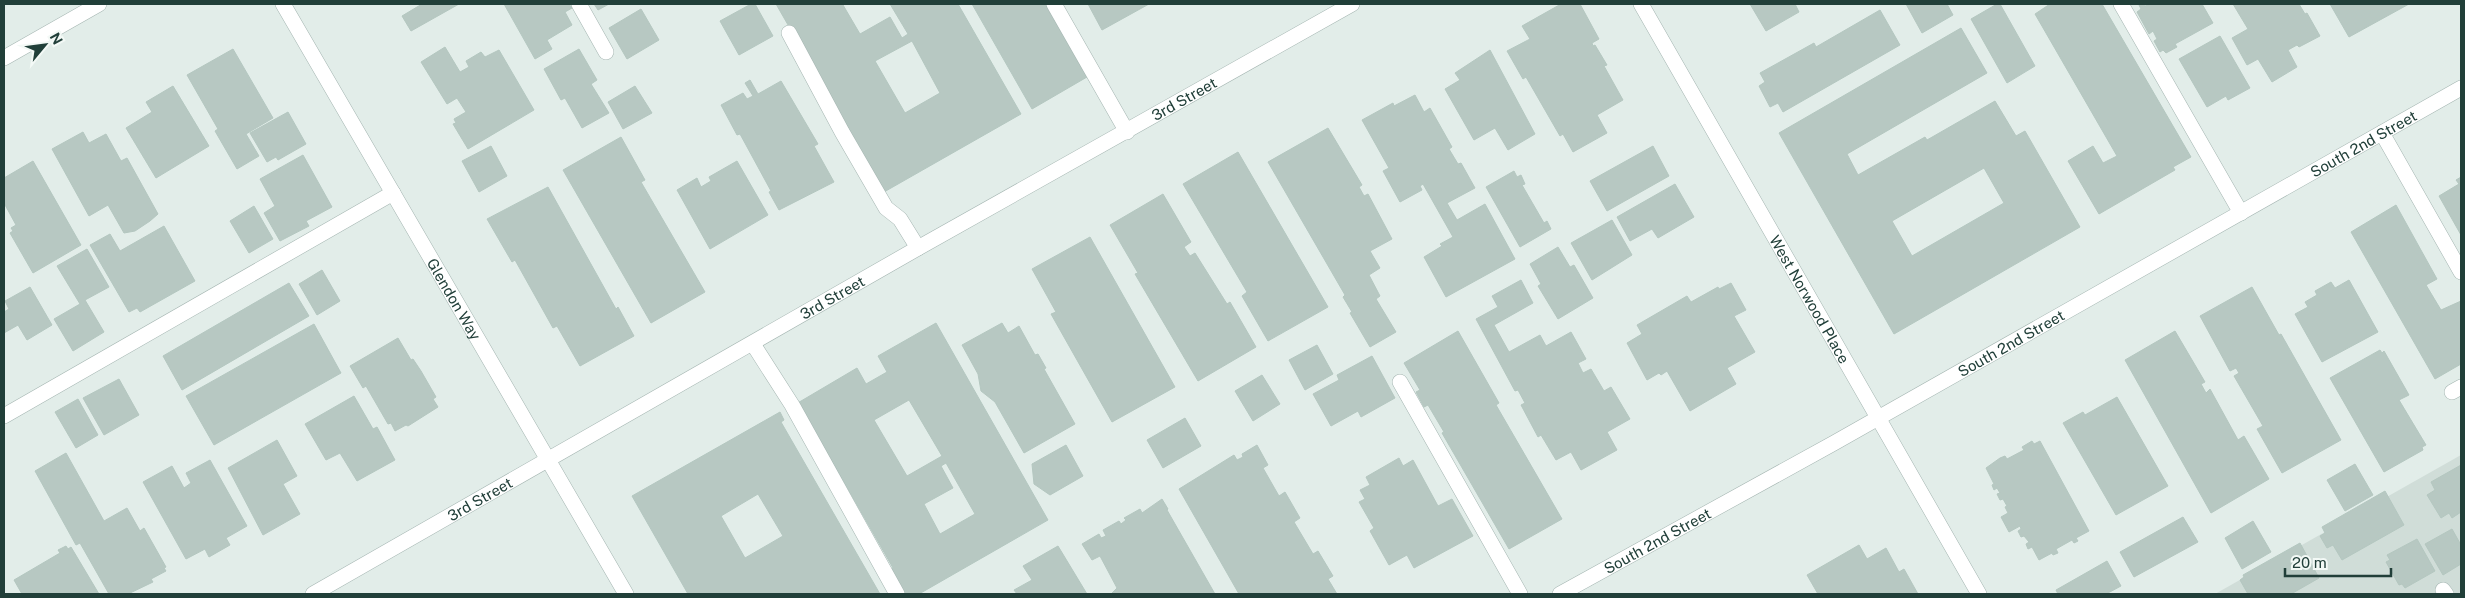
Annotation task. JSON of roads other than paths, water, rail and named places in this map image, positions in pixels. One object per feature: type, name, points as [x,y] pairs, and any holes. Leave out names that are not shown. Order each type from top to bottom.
[{"type":"street","points":[[4,58],[99,4]]},
{"type":"street","name":"Glendon Way","points":[[283,4],[626,594]]},
{"type":"street","points":[[579,4],[606,52]]},
{"type":"street","points":[[1054,4],[1127,132]]},
{"type":"street","name":"3rd Street","points":[[313,594],[918,248],[1352,4]]},
{"type":"street","name":"West Norwood Place","points":[[1641,4],[1980,594]]},
{"type":"street","points":[[2121,4],[2240,213]]},
{"type":"street","points":[[789,33],[842,132],[886,208],[900,219],[918,248]]},
{"type":"street","name":"South 2nd Street","points":[[1560,594],[1879,418],[2461,88]]},
{"type":"street","points":[[2382,133],[2461,272]]},
{"type":"street","points":[[4,416],[393,193]]},
{"type":"street","points":[[753,344],[792,405],[897,594]]},
{"type":"street","points":[[1400,382],[1520,594]]}]
